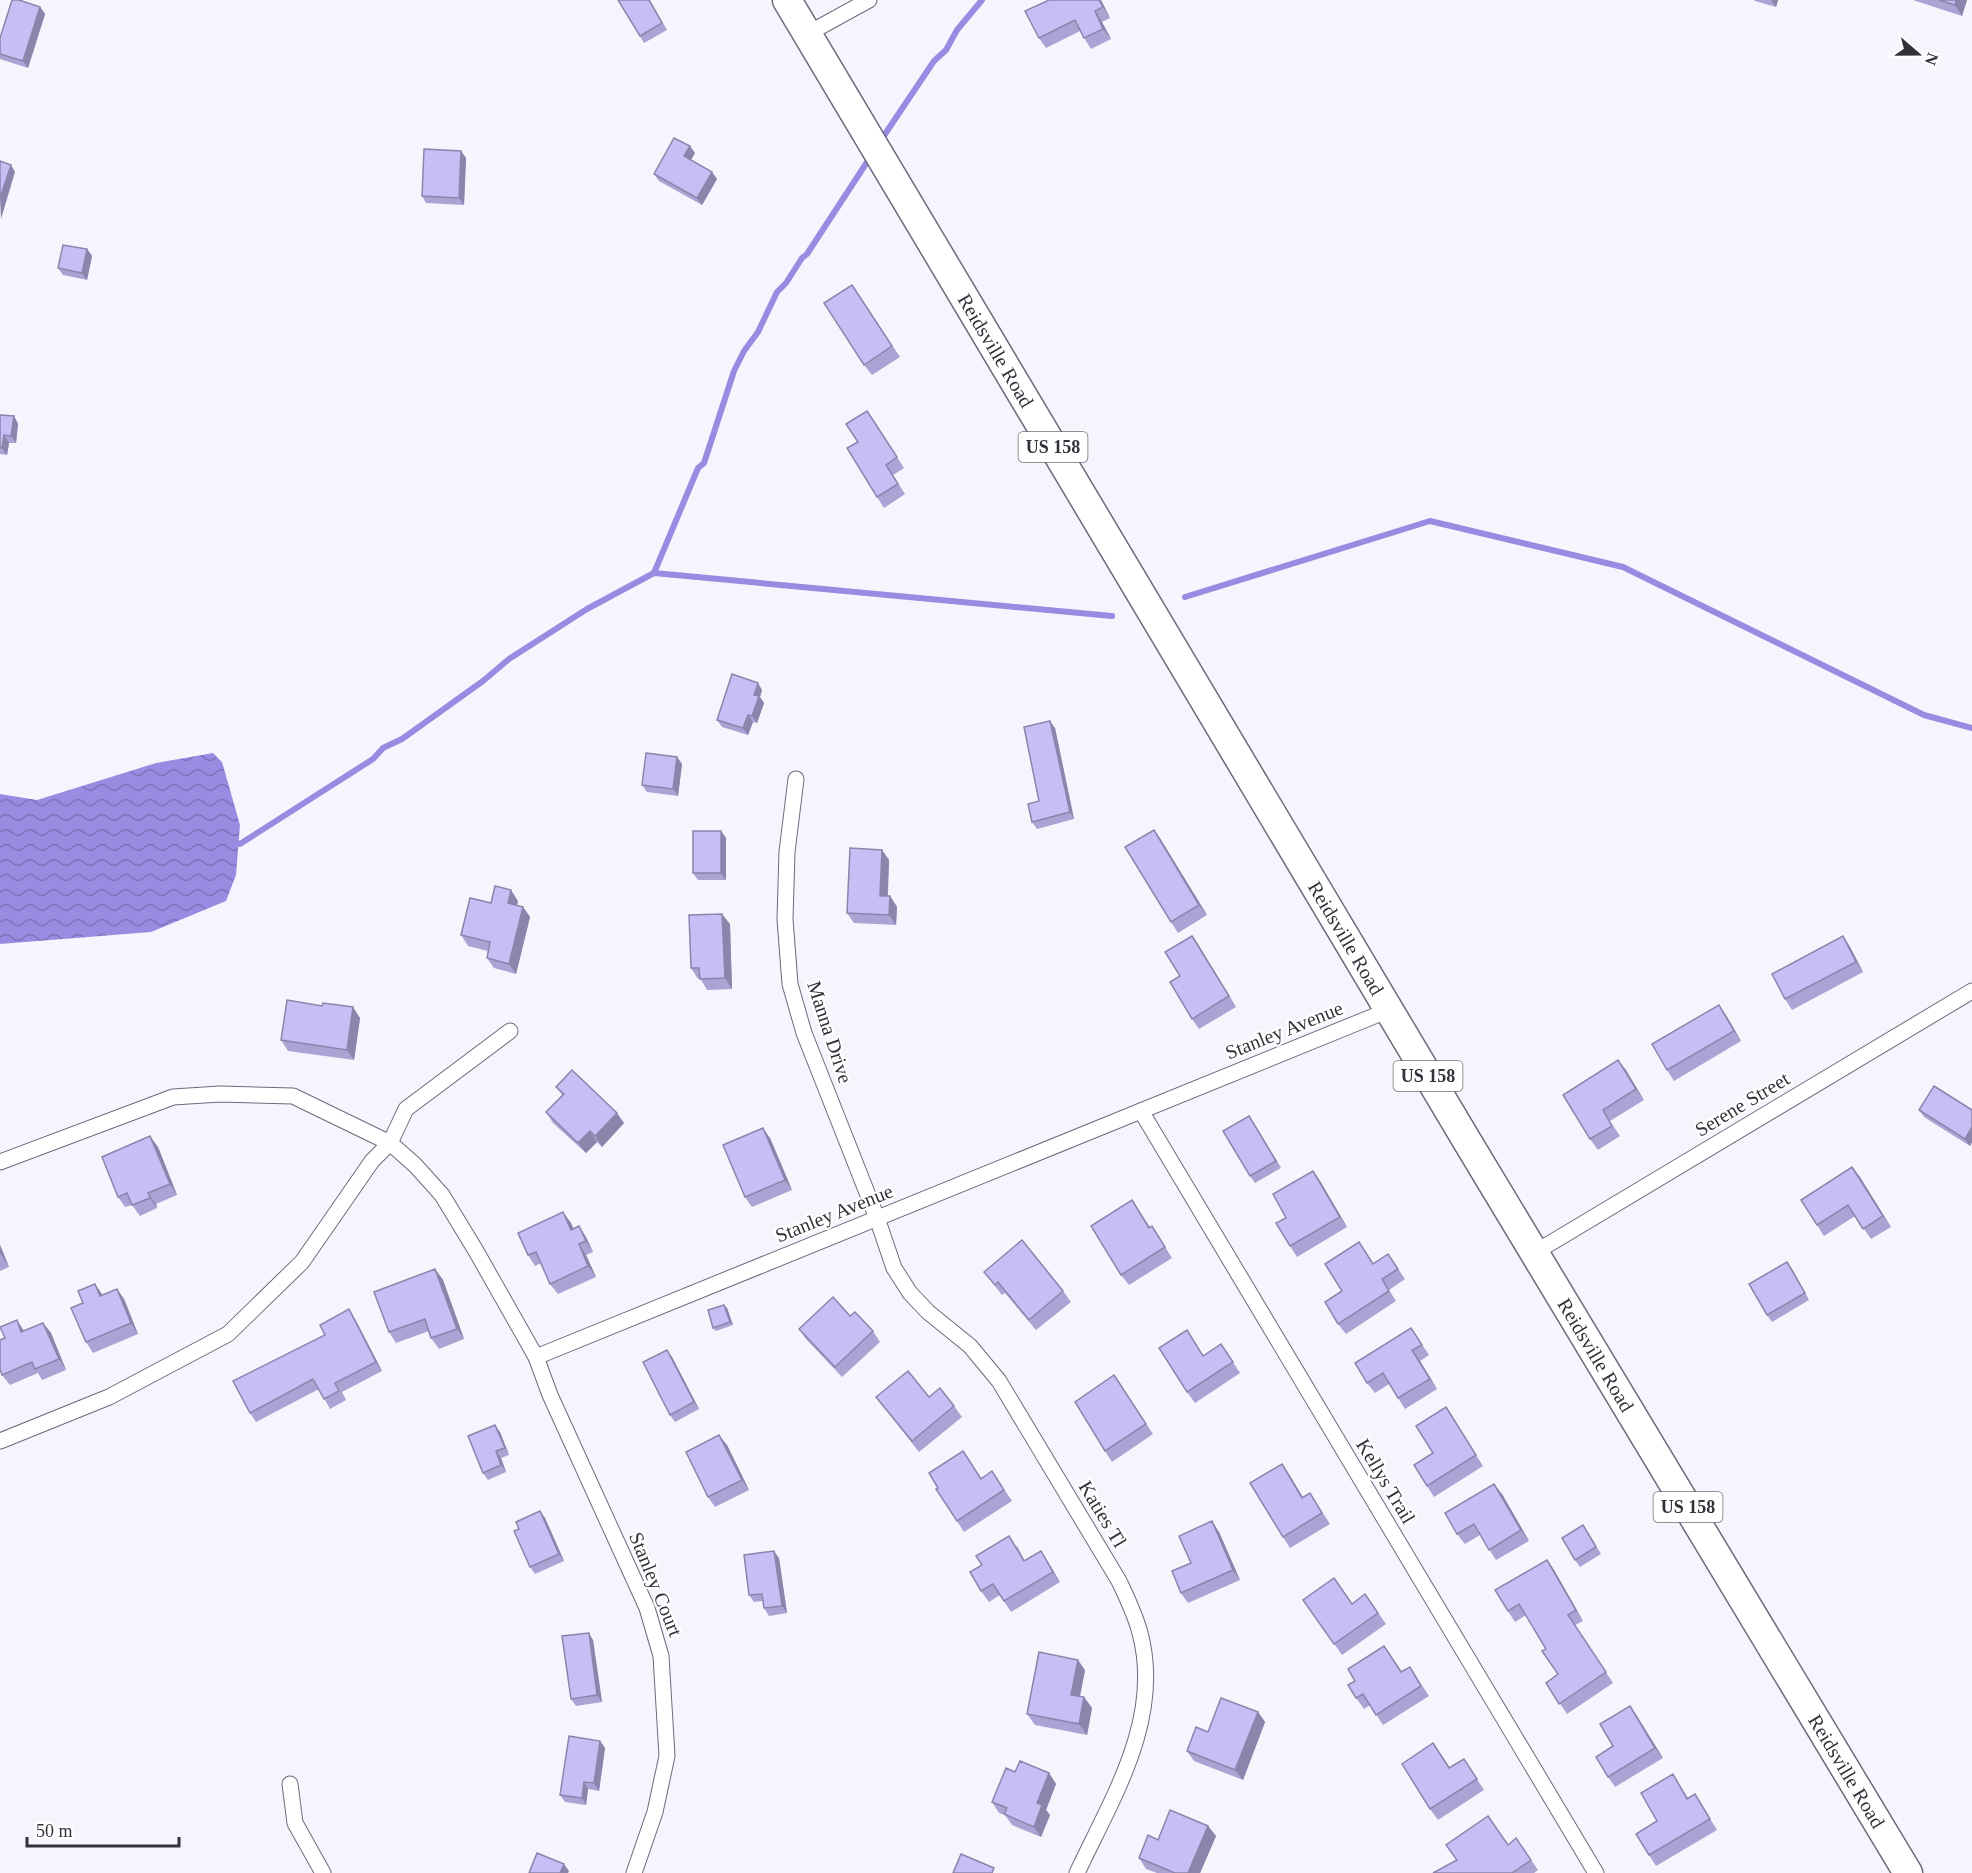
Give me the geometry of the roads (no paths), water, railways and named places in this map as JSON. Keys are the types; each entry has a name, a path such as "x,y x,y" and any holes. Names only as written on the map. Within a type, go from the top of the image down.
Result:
{"highway":[{"name":"Reidsville Road","path":"787,0 1534,1253 1908,1873"}],"street":[{"path":"807,34 869,0"},
{"name":"Manna Drive","path":"796,779 787,852 785,919 790,984 804,1034 877,1218"},
{"name":"Serene Street","path":"1534,1253 1972,991"},
{"name":"Stanley Avenue","path":"536,1357 1389,1010"},
{"path":"0,1441 109,1397 228,1334 302,1262 372,1161 390,1143 406,1109 510,1031"},
{"path":"0,1162 173,1097 220,1094 292,1096 390,1143 416,1165 442,1195 536,1357"},
{"name":"Kellys Trail","path":"1141,1111 1596,1873"},
{"name":"Katies Tl","path":"877,1218 894,1268 910,1293 928,1312 970,1347 999,1381 1119,1581 1132,1608 1140,1634 1145,1661 1146,1688 1137,1741 1077,1873"},
{"name":"Stanley Court","path":"536,1357 550,1395 647,1608 661,1656 667,1756 655,1812 634,1873"},
{"path":"290,1784 295,1823 323,1873"}],"water":[{"path":"213,753 222,762 240,825 236,875 226,901 151,932 0,944 0,794 37,800 156,763"}],"waterway":[{"path":"881,140 934,61 946,50 957,30 982,0"},
{"path":"654,573 698,468 704,463 734,371 744,351 758,332 777,292 807,254 871,156"},
{"path":"1185,597 1430,521 1623,567 1924,715 1972,728"},
{"path":"233,841 240,844 373,759 383,748 402,739 483,681 509,659 587,609 654,573 1112,616"}]}
